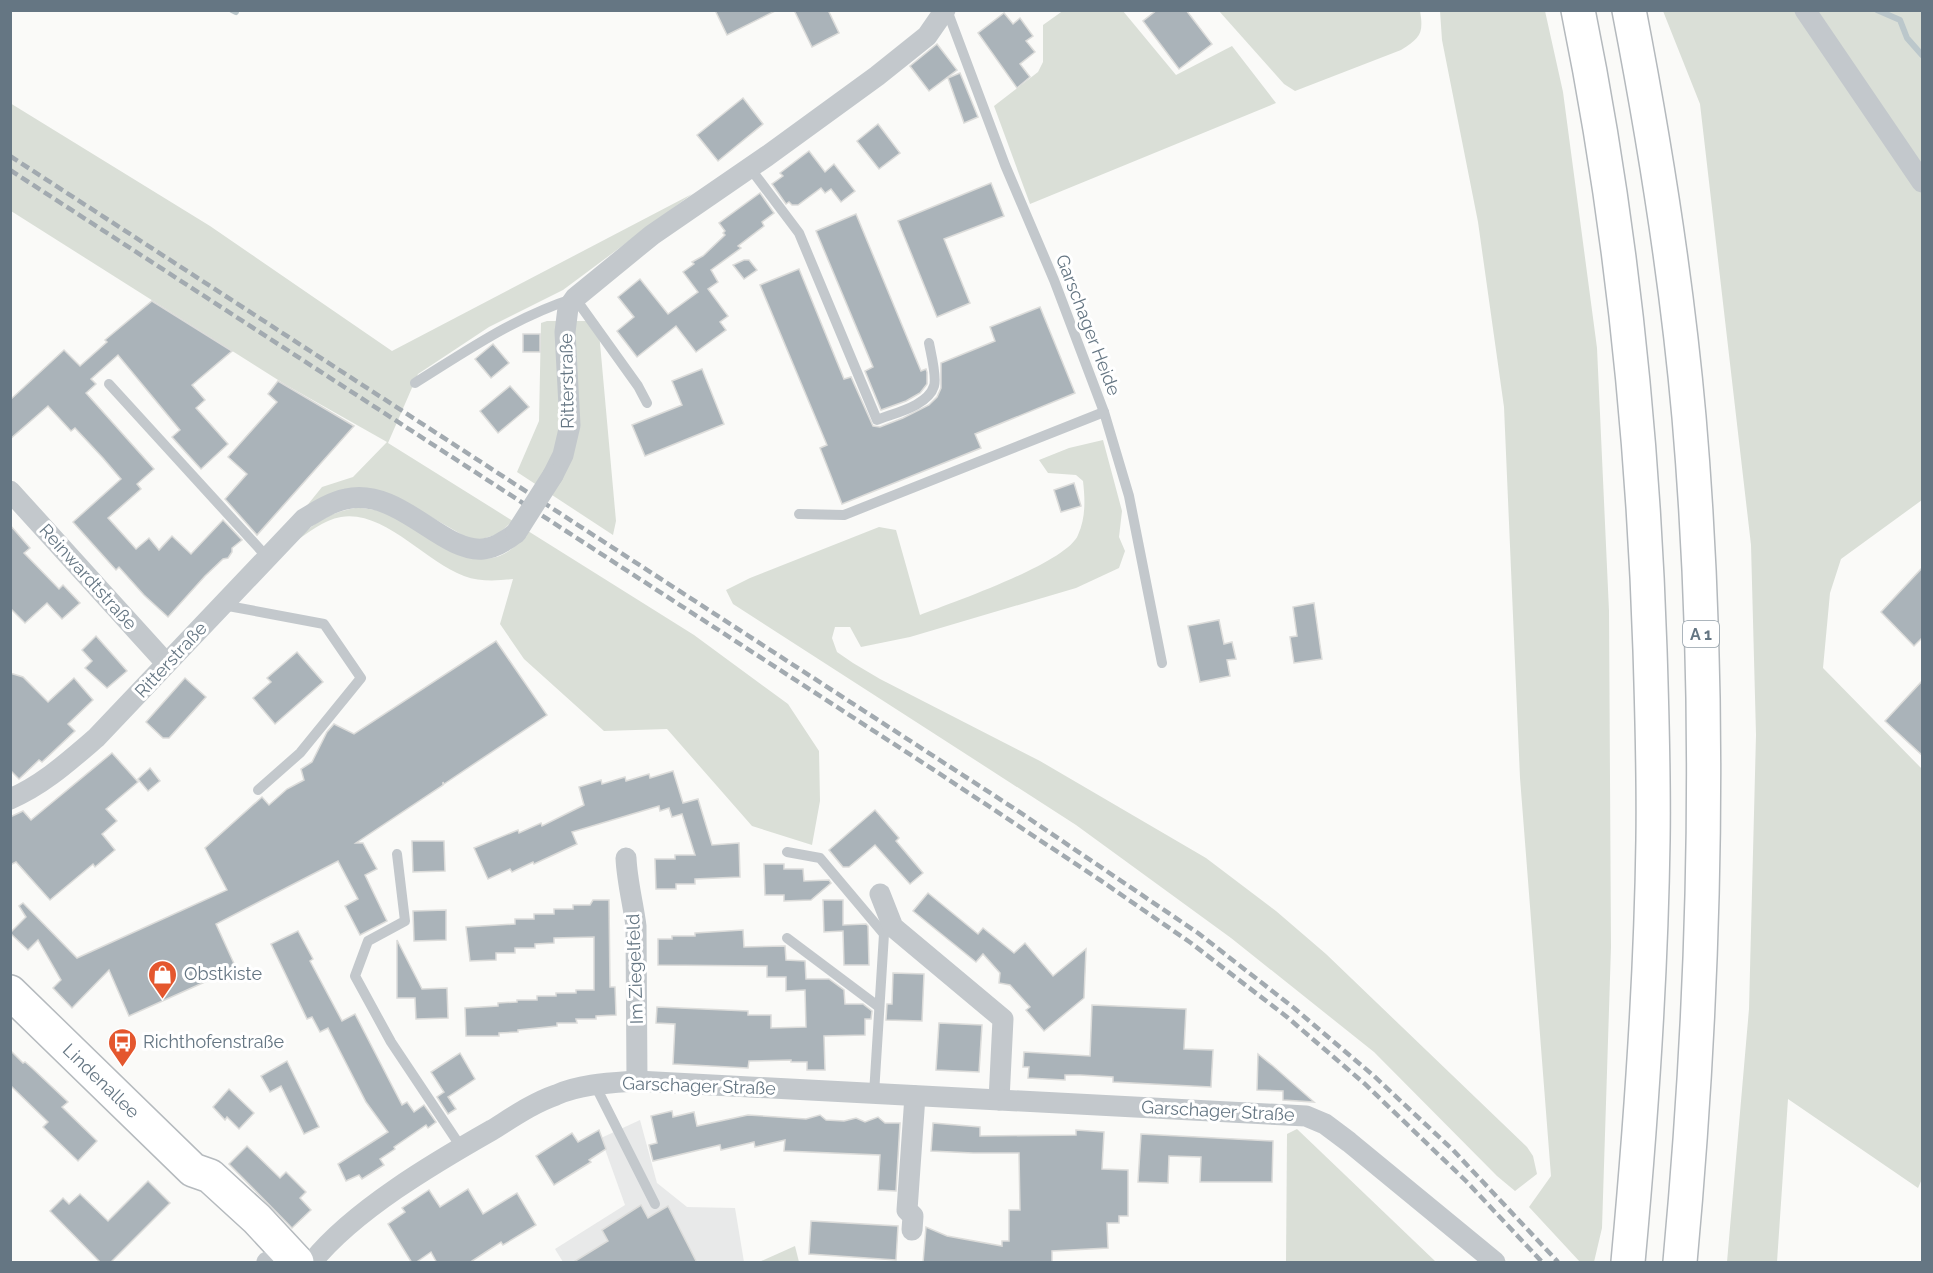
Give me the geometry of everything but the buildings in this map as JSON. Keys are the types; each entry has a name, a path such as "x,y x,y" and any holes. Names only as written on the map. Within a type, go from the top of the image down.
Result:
{"main road":[{"path":"1578,10 1590,66 1618,246 1636,405 1647,553 1653,737 1653,839 1638,1151 1628,1263"},
{"name":"A 1","path":"1629,10 1669,250 1689,415 1698,546 1704,736 1704,839 1690,1155 1680,1263"},
{"name":"Lindenallee","path":"10,992 192,1170 198,1188 285,1261"}],"street":[{"path":"575,298 652,235 750,168 877,76 927,36 946,10"},
{"path":"1805,10 1923,182"},
{"name":"Ritterstraße","path":"10,799 31,790 96,738 304,519 322,508 346,498 366,498 392,506 466,548 484,549 506,541 516,533 563,455 570,425 565,332 568,309 575,298"},
{"name":"Reinwardtstraße","path":"10,491 166,663"},
{"name":"Im Ziegelfeld","path":"626,858 627,881 636,926 637,1081"},
{"path":"880,894 893,927 1003,1019 999,1100"},
{"name":"Garschager Straße","path":"285,1261 327,1245 387,1196 461,1147 546,1099 595,1085 637,1081 1306,1116 1325,1124 1349,1142 1495,1263"},
{"path":"912,1230 913,1216 907,1210 915,1096"}],"lane":[{"name":"Garschager Heide","path":"946,10 1104,412 1129,496 1162,663"},
{"path":"750,168 799,233 877,420 920,402 930,395 935,384 929,343"},
{"path":"415,384 504,328 543,308 575,298 638,386 647,403"},
{"path":"109,384 267,557"},
{"path":"799,514 844,515 1104,412"},
{"path":"223,605 324,624 361,678 300,753 258,790"},
{"path":"787,852 820,858 884,934 874,1094"},
{"path":"397,854 405,921 368,941 355,976 391,1042 461,1147"},
{"path":"787,938 879,1007"},
{"path":"595,1085 655,1204"}],"shaded area":[{"path":"1064,10 1123,11 1176,75 1232,46 1276,103 1030,204 994,106 1038,72 1043,62 1043,25"},
{"path":"1219,11 1420,11 1421,30 1413,42 1401,50 1295,91 1284,84"},
{"path":"1440,11 1545,11 1563,92 1597,348 1609,611 1611,947 1602,1228 1594,1262 1580,1262 1529,1207 1551,1176 1520,778 1504,407 1478,222 1442,40"},
{"path":"1663,11 1797,11 1922,192 1922,500 1841,559 1830,593 1823,668 1922,769 1922,1179 1918,1188 1788,1099 1777,1262 1727,1262 1749,1009 1756,735 1751,545 1700,104"},
{"path":"1814,11 1922,11 1922,171"},
{"path":"10,103 210,226 392,351 692,194 563,290 489,327 418,374 388,443 513,521 498,534 479,540 466,537 412,506 305,508 322,487 353,477 387,442 286,385 11,211"},
{"path":"598,321 616,521 613,535 517,472 539,421 541,323"},
{"path":"1103,440 1122,511 1119,537 1125,551 1119,568 1076,588 910,637 861,647 850,627 835,627 832,638 837,652 880,679 1040,761 1206,858 1276,911 1326,954 1527,1147 1533,1156 1537,1174 1515,1191 1497,1176 1374,1052 1231,938 1076,825 733,604 726,590 750,578 879,527 896,530 920,615 981,592 1053,558 1069,546 1078,535 1084,515 1083,481 1076,475 1048,473 1039,460 1069,448"},
{"path":"355,508 387,513 461,554 479,558 495,557 512,549 528,531 694,635 788,704 819,751 820,801 812,845 752,826 667,729 604,731 524,659 500,624 513,579 488,580 464,576 449,569 389,529 373,521 357,517 341,517 328,521 293,543 321,520"},
{"path":"640,1120 657,1183 687,1207 735,1208 744,1262 563,1262 555,1249 625,1205 601,1138"},
{"path":"1297,1129 1436,1262 1286,1262 1287,1134"},
{"path":"795,1246 799,1262 759,1262"}],"waterway":[{"path":"232,10 236,12"},
{"path":"1877,10 1900,20 1907,38 1922,55"}],"railway":[{"path":"10,156 1015,809 1198,933 1294,1008 1374,1076 1453,1150 1558,1262"},
{"path":"10,170 934,770 1191,943 1287,1017 1365,1084 1466,1181 1542,1262"}],"place":[{"name":"Obstkiste","path":"163,1000"},
{"name":"Richthofenstraße","path":"122,1068"}]}
